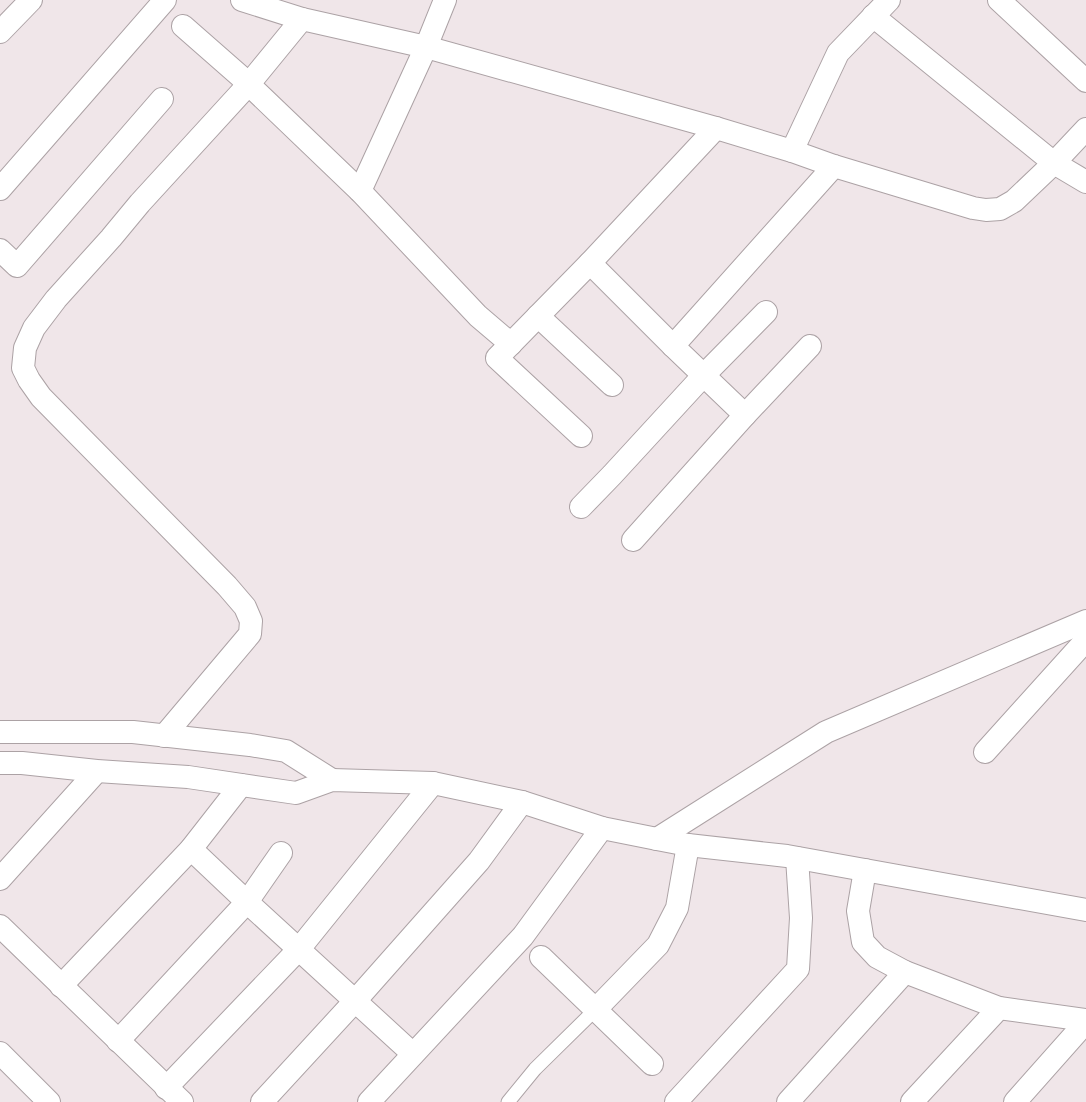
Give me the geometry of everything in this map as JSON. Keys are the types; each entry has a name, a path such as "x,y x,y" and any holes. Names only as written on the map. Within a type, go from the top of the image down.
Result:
{"street":[{"path":"0,32 31,0"},
{"path":"0,189 27,160 165,0"},
{"path":"242,0 302,19 426,47 716,128 834,166 973,208 986,210 1000,209 1014,201 1054,164 1086,129"},
{"path":"360,190 426,47 445,0"},
{"path":"792,152 838,53 889,0"},
{"path":"999,0 1086,81"},
{"path":"873,16 1054,164 1086,182"},
{"path":"164,736 250,634 251,621 245,607 227,586 41,397 28,380 23,368 25,348 34,328 56,299 111,238 140,203 248,85 302,19"},
{"path":"183,26 360,190 478,316 511,344"},
{"path":"0,250 16,266 162,99"},
{"path":"581,436 498,358 716,128"},
{"path":"673,346 834,166"},
{"path":"590,262 703,376 745,415"},
{"path":"581,507 703,376 766,312"},
{"path":"538,316 612,385"},
{"path":"633,540 745,415 810,346"},
{"path":"657,839 826,732 1086,621"},
{"path":"985,752 1086,640"},
{"path":"0,732 133,732 250,745 286,751 332,780"},
{"path":"0,763 22,763 98,771 188,777 296,793 332,780 433,783 522,802 602,828 657,839 797,858 1086,910"},
{"path":"0,880 98,771"},
{"path":"0,927 174,1095 299,949 433,783"},
{"path":"61,986 191,849 241,785"},
{"path":"262,1102 355,1001 479,861 522,802"},
{"path":"369,1102 523,936 602,828"},
{"path":"595,1010 658,945 677,908 688,844"},
{"path":"191,849 413,1054"},
{"path":"118,1041 247,902 281,853"},
{"path":"676,1102 798,969 801,918 797,858"},
{"path":"865,870 858,911 863,942 877,957 905,972 999,1008 1086,1021"},
{"path":"541,957 652,1064"},
{"path":"788,1102 905,972"},
{"path":"912,1102 999,1008"},
{"path":"1016,1102 1086,1021"},
{"path":"0,1053 49,1102"}],"lane":[{"path":"508,1102 535,1069 595,1010"}]}
